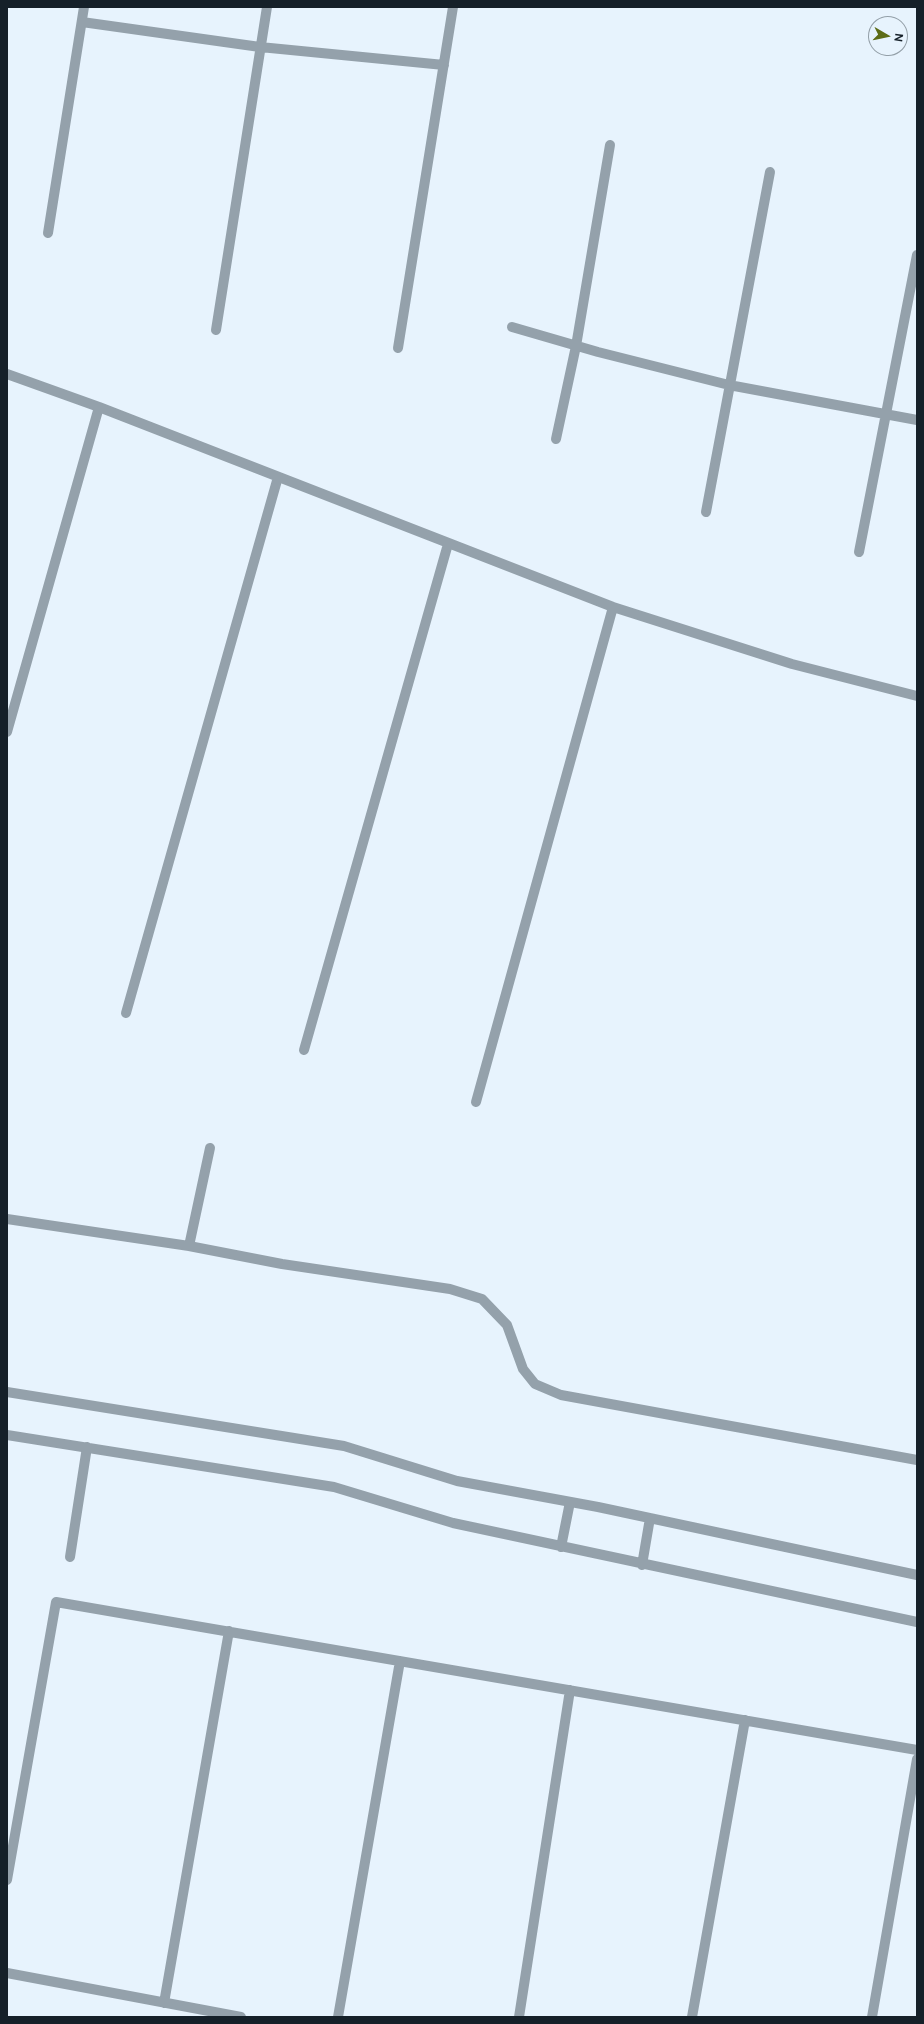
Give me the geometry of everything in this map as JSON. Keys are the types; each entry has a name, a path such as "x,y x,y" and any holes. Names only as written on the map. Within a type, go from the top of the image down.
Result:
{"street":[{"path":"48,233 84,7"},
{"path":"216,330 267,7"},
{"path":"398,348 453,7"},
{"path":"82,22 260,47 444,65"},
{"path":"556,439 576,346 610,145"},
{"path":"706,512 770,172"},
{"path":"859,552 917,255"},
{"path":"512,327 576,346 729,385 917,420"},
{"path":"7,374 99,407 613,607 792,664 917,696"},
{"path":"7,732 99,407"},
{"path":"126,1013 278,477"},
{"path":"304,1050 448,544"},
{"path":"476,1102 613,607"},
{"path":"189,1246 210,1148"},
{"path":"7,1219 189,1246 282,1264 450,1289 482,1299 506,1325 523,1369 534,1384 561,1394 917,1460"},
{"path":"7,1392 344,1446 457,1482 650,1518 917,1575"},
{"path":"7,1435 334,1487 453,1523 642,1565 917,1622"},
{"path":"70,1557 87,1447"},
{"path":"561,1547 570,1502"},
{"path":"642,1565 650,1518"},
{"path":"7,1880 56,1602 917,1750"},
{"path":"164,2003 229,1632"},
{"path":"338,2017 400,1661"},
{"path":"520,2017 570,1690"},
{"path":"692,2017 746,1720"},
{"path":"872,2017 917,1759"},
{"path":"7,1974 241,2017"}]}
